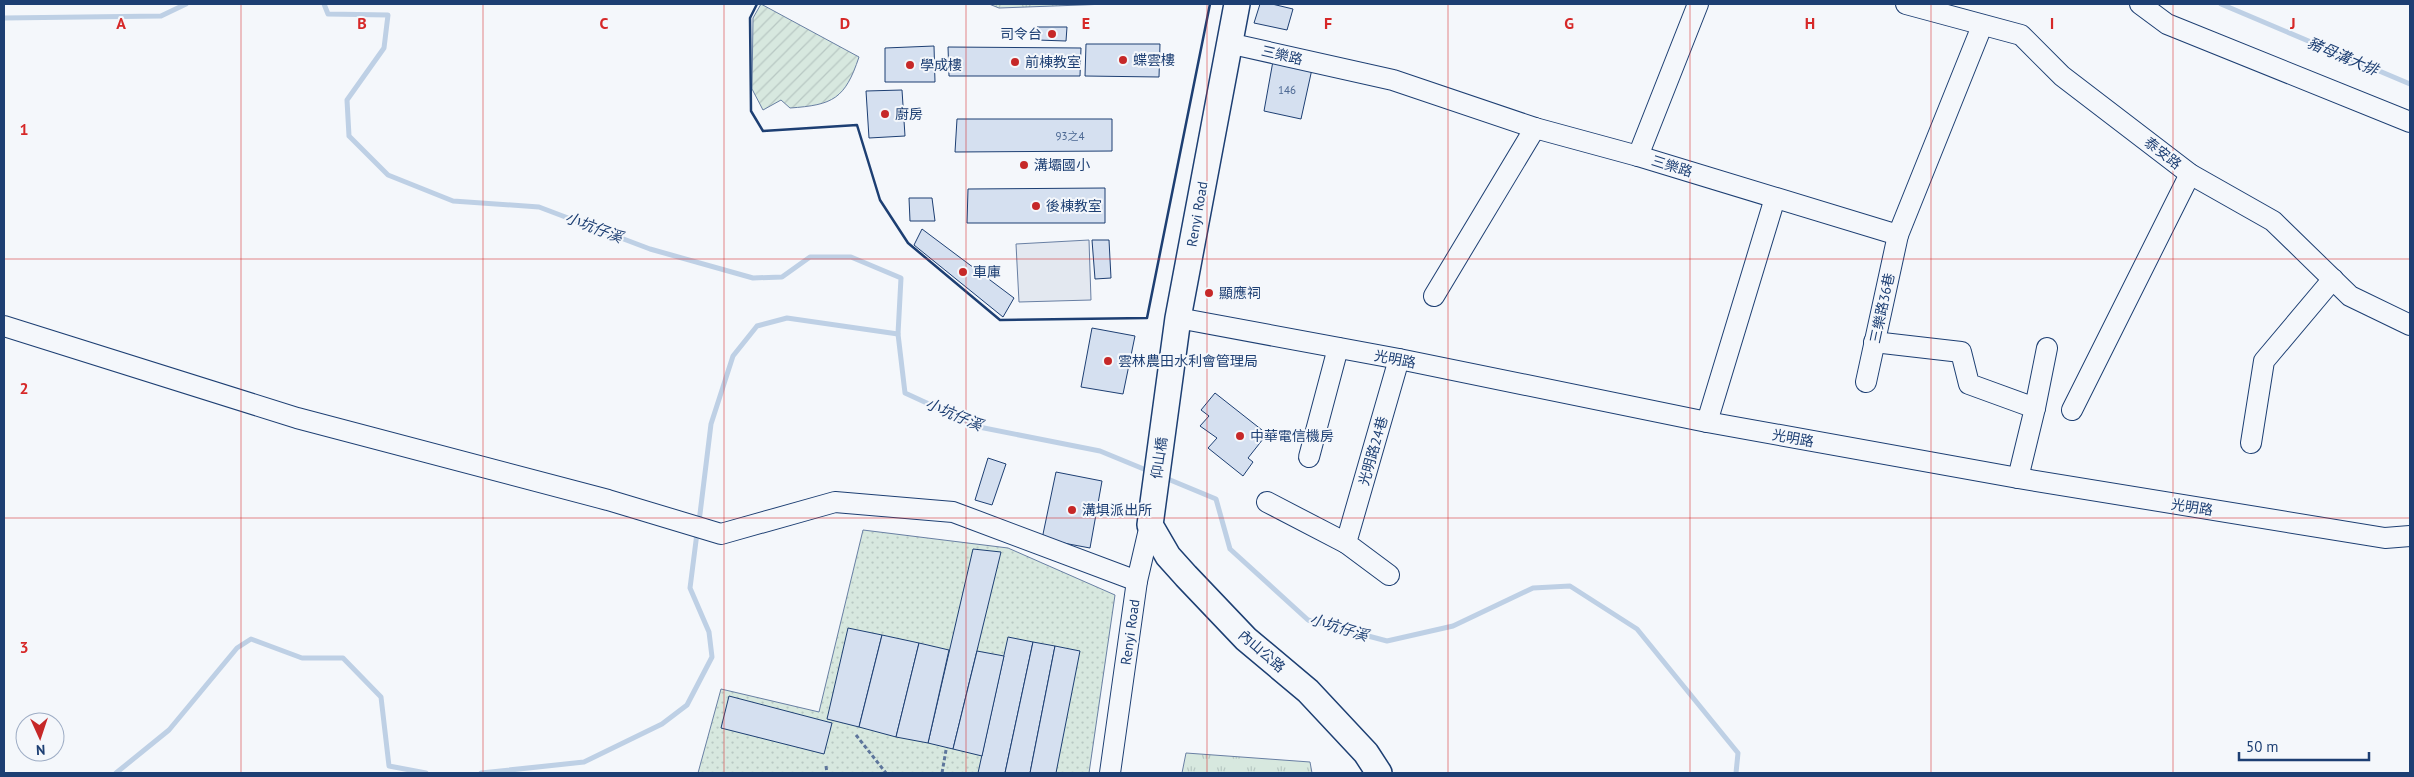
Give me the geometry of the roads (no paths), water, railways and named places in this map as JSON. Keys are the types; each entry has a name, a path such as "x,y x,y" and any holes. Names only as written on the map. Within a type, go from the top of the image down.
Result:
{"main road":[{"name":"Renyi Road","path":"1163,426 1178,318 1228,43 1237,4"},
{"name":"仰山橋","path":"1154,491 1163,426"},
{"name":"Renyi Road","path":"1150,525 1154,491"},
{"name":"內山公路","path":"1150,525 1168,556 1186,576 1246,639 1308,691 1366,753 1379,773"}],"street":[{"path":"1638,156 1698,4"},
{"name":"泰安路","path":"1906,4 1948,9 1982,26 2021,35 2062,76 2190,174 2273,221 2350,296 2410,324"},
{"path":"2140,4 2167,24 2410,122"},
{"path":"1898,235 1982,26"},
{"name":"三樂路","path":"1228,43 1393,80 1535,128 1638,156 1898,235"},
{"path":"1434,296 1535,128"},
{"path":"2072,410 2190,174"},
{"path":"1707,422 1775,198"},
{"name":"三樂路36巷","path":"1866,382 1898,235"},
{"path":"2251,443 2264,361 2333,279"},
{"name":"光明路","path":"1178,318 1399,359 1707,422 2018,478 2385,538 2410,536"},
{"path":"4,326 297,418 608,500 721,534 835,502 954,512 1137,581"},
{"path":"1874,342 1961,352 1969,384 2035,408"},
{"path":"1309,457 1338,348"},
{"path":"2018,478 2047,348"},
{"name":"光明路24巷","path":"1346,543 1399,359"},
{"path":"1268,502 1346,543 1389,575"},
{"name":"Renyi Road","path":"1110,773 1137,581 1150,525"}],"waterway":[{"name":"小坑仔溪","path":"4,18 161,16 186,4"},
{"name":"小坑仔溪","path":"324,4 328,14 388,15 384,48 347,100 349,136 388,175 453,201 539,207 650,249 753,278 782,277 810,257 851,257 901,278 898,334 905,393 979,427 1100,451 1151,472"},
{"name":"豬母溝大排","path":"2221,4 2410,84"},
{"path":"699,522 711,424 733,356 757,326 787,318 898,334"},
{"name":"小坑仔溪","path":"1163,477 1216,499 1230,549 1308,620 1387,641 1453,626 1533,588 1570,586 1637,629 1738,753 1736,773"},
{"path":"481,773 584,762 662,724 687,705 712,657 709,632 690,588 697,533"},
{"path":"116,773 169,730 237,648 251,639 302,658 343,658 381,697 389,766 426,773"}],"place":[{"name":"司令台","path":"1052,34"},
{"name":"蝶雲樓","path":"1123,60"},
{"name":"前棟教室","path":"1015,62"},
{"name":"學成樓","path":"910,65"},
{"name":"廚房","path":"885,114"},
{"name":"溝壩國小","path":"1024,165"},
{"name":"後棟教室","path":"1036,206"},
{"name":"車庫","path":"963,272"},
{"name":"顯應祠","path":"1209,293"},
{"name":"雲林農田水利會管理局","path":"1108,361"},
{"name":"中華電信機房","path":"1240,436"},
{"name":"溝埧派出所","path":"1072,510"}]}
